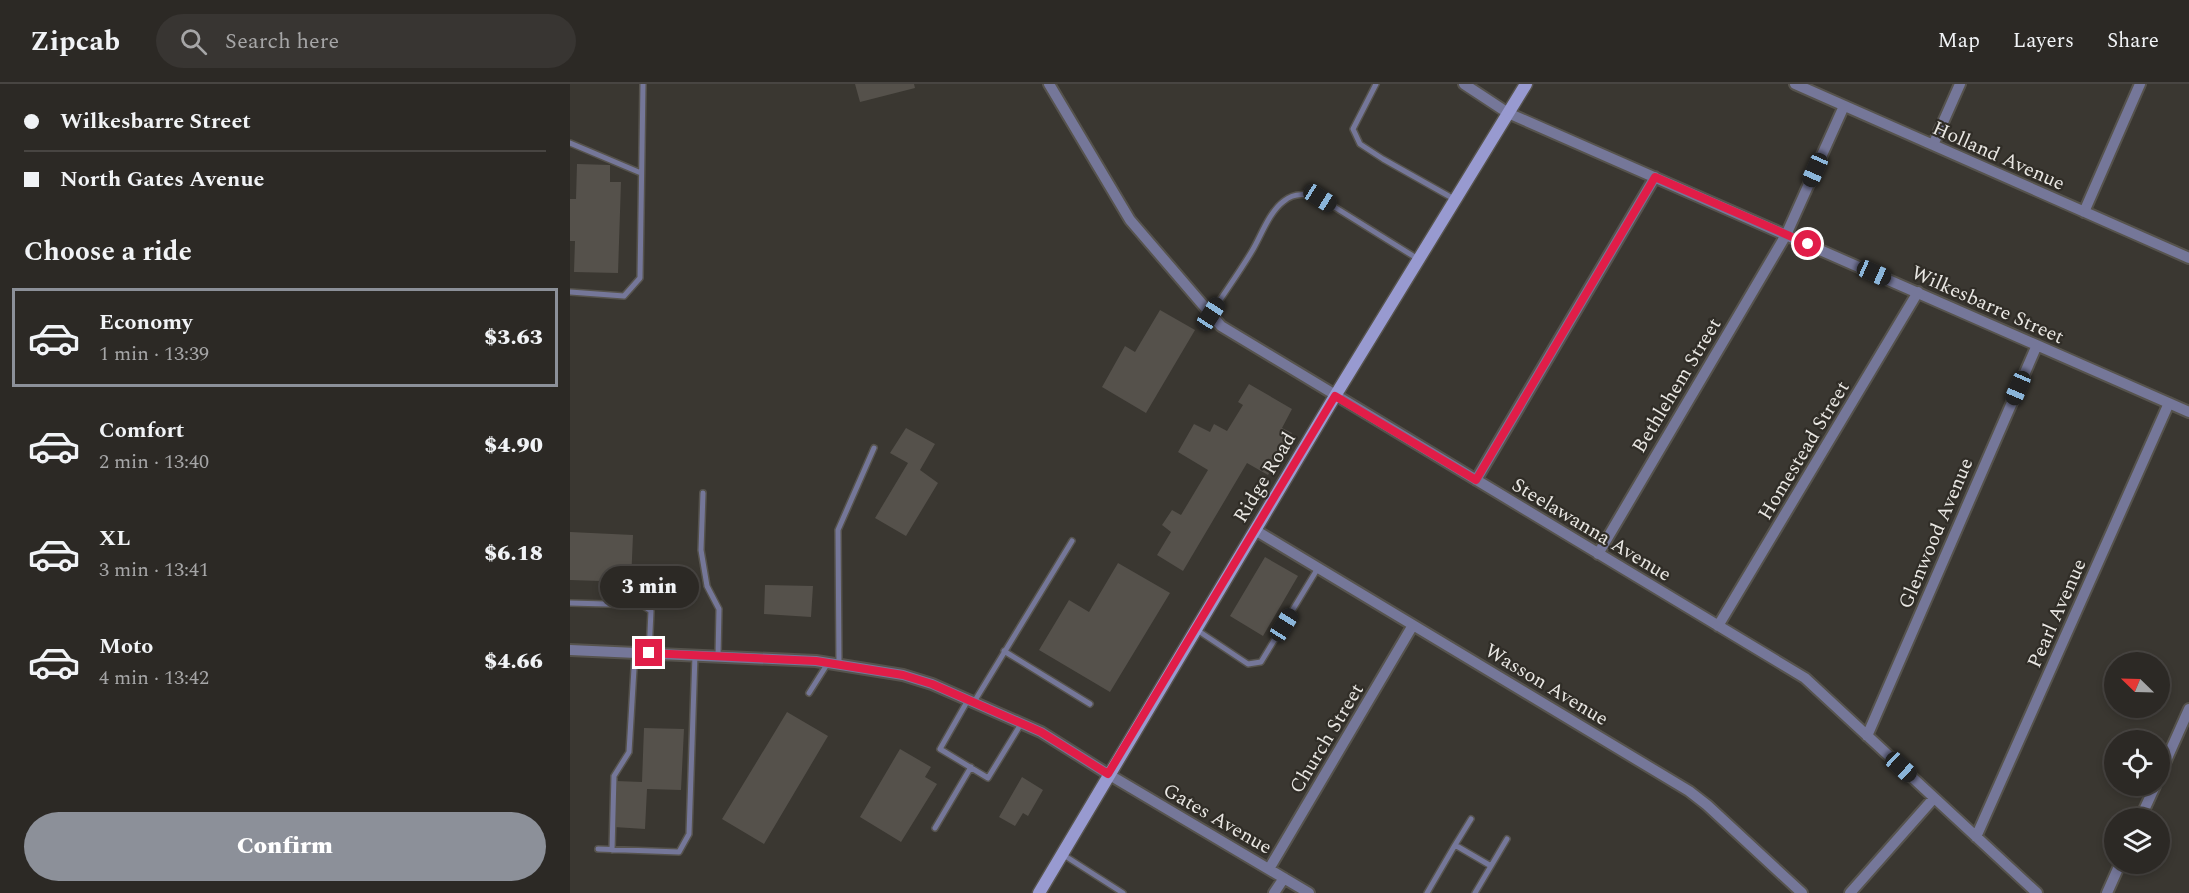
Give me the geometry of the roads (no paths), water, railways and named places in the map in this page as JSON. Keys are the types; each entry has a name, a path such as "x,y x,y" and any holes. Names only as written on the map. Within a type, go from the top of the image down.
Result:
{"main road":[{"name":"Ridge Road","path":"1039,893 1335,396 1526,84"}],"street":[{"name":"Steelawanna Avenue","path":"1049,84 1130,220 1221,326 1805,678 2037,893"},
{"name":"Wilkesbarre Street","path":"1464,84 1508,113 2189,412"},
{"name":"Holland Avenue","path":"1795,84 2189,258"},
{"path":"1932,145 1960,84"},
{"path":"2084,212 2140,84"},
{"name":"Bethlehem Street","path":"1598,554 1786,235 1844,106"},
{"path":"1476,480 1655,177"},
{"name":"Homestead Street","path":"1718,626 1918,292"},
{"name":"Glenwood Avenue","path":"1867,736 2037,345"},
{"name":"Pearl Avenue","path":"1976,837 2169,403"},
{"name":"Wasson Avenue","path":"1255,530 1689,791 1802,893"},
{"name":"Church Street","path":"1269,869 1413,625"},
{"name":"Gates Avenue","path":"570,650 718,656 833,664 903,675 932,684 1021,722 1065,745 1108,774 1309,893"},
{"path":"2170,752 2189,709"},
{"path":"1850,893 1935,798"},
{"path":"2107,893 2116,874"},
{"path":"1274,893 1284,878"}],"lane":[{"path":"570,292 624,296 640,278 643,84"},
{"path":"1376,84 1353,129 1360,144 1456,200"},
{"path":"570,143 641,173"},
{"path":"1211,314 1252,252 1276,209 1283,201 1294,195 1308,194 1320,198 1419,260"},
{"path":"809,693 833,664 838,530 874,448"},
{"path":"703,493 701,550 707,585 719,609 718,656"},
{"path":"1021,722 988,778 940,749 1072,541"},
{"path":"1196,629 1248,664 1261,662 1318,568"},
{"path":"570,603 642,605 651,611 649,653"},
{"path":"1004,651 1090,704"},
{"path":"612,850 614,776 628,752 635,652"},
{"path":"598,849 679,852 689,834 694,655"},
{"path":"935,828 970,767"},
{"path":"1427,893 1471,819"},
{"path":"1475,893 1507,839"},
{"path":"1455,845 1491,866"},
{"path":"1062,854 1123,893"}]}
